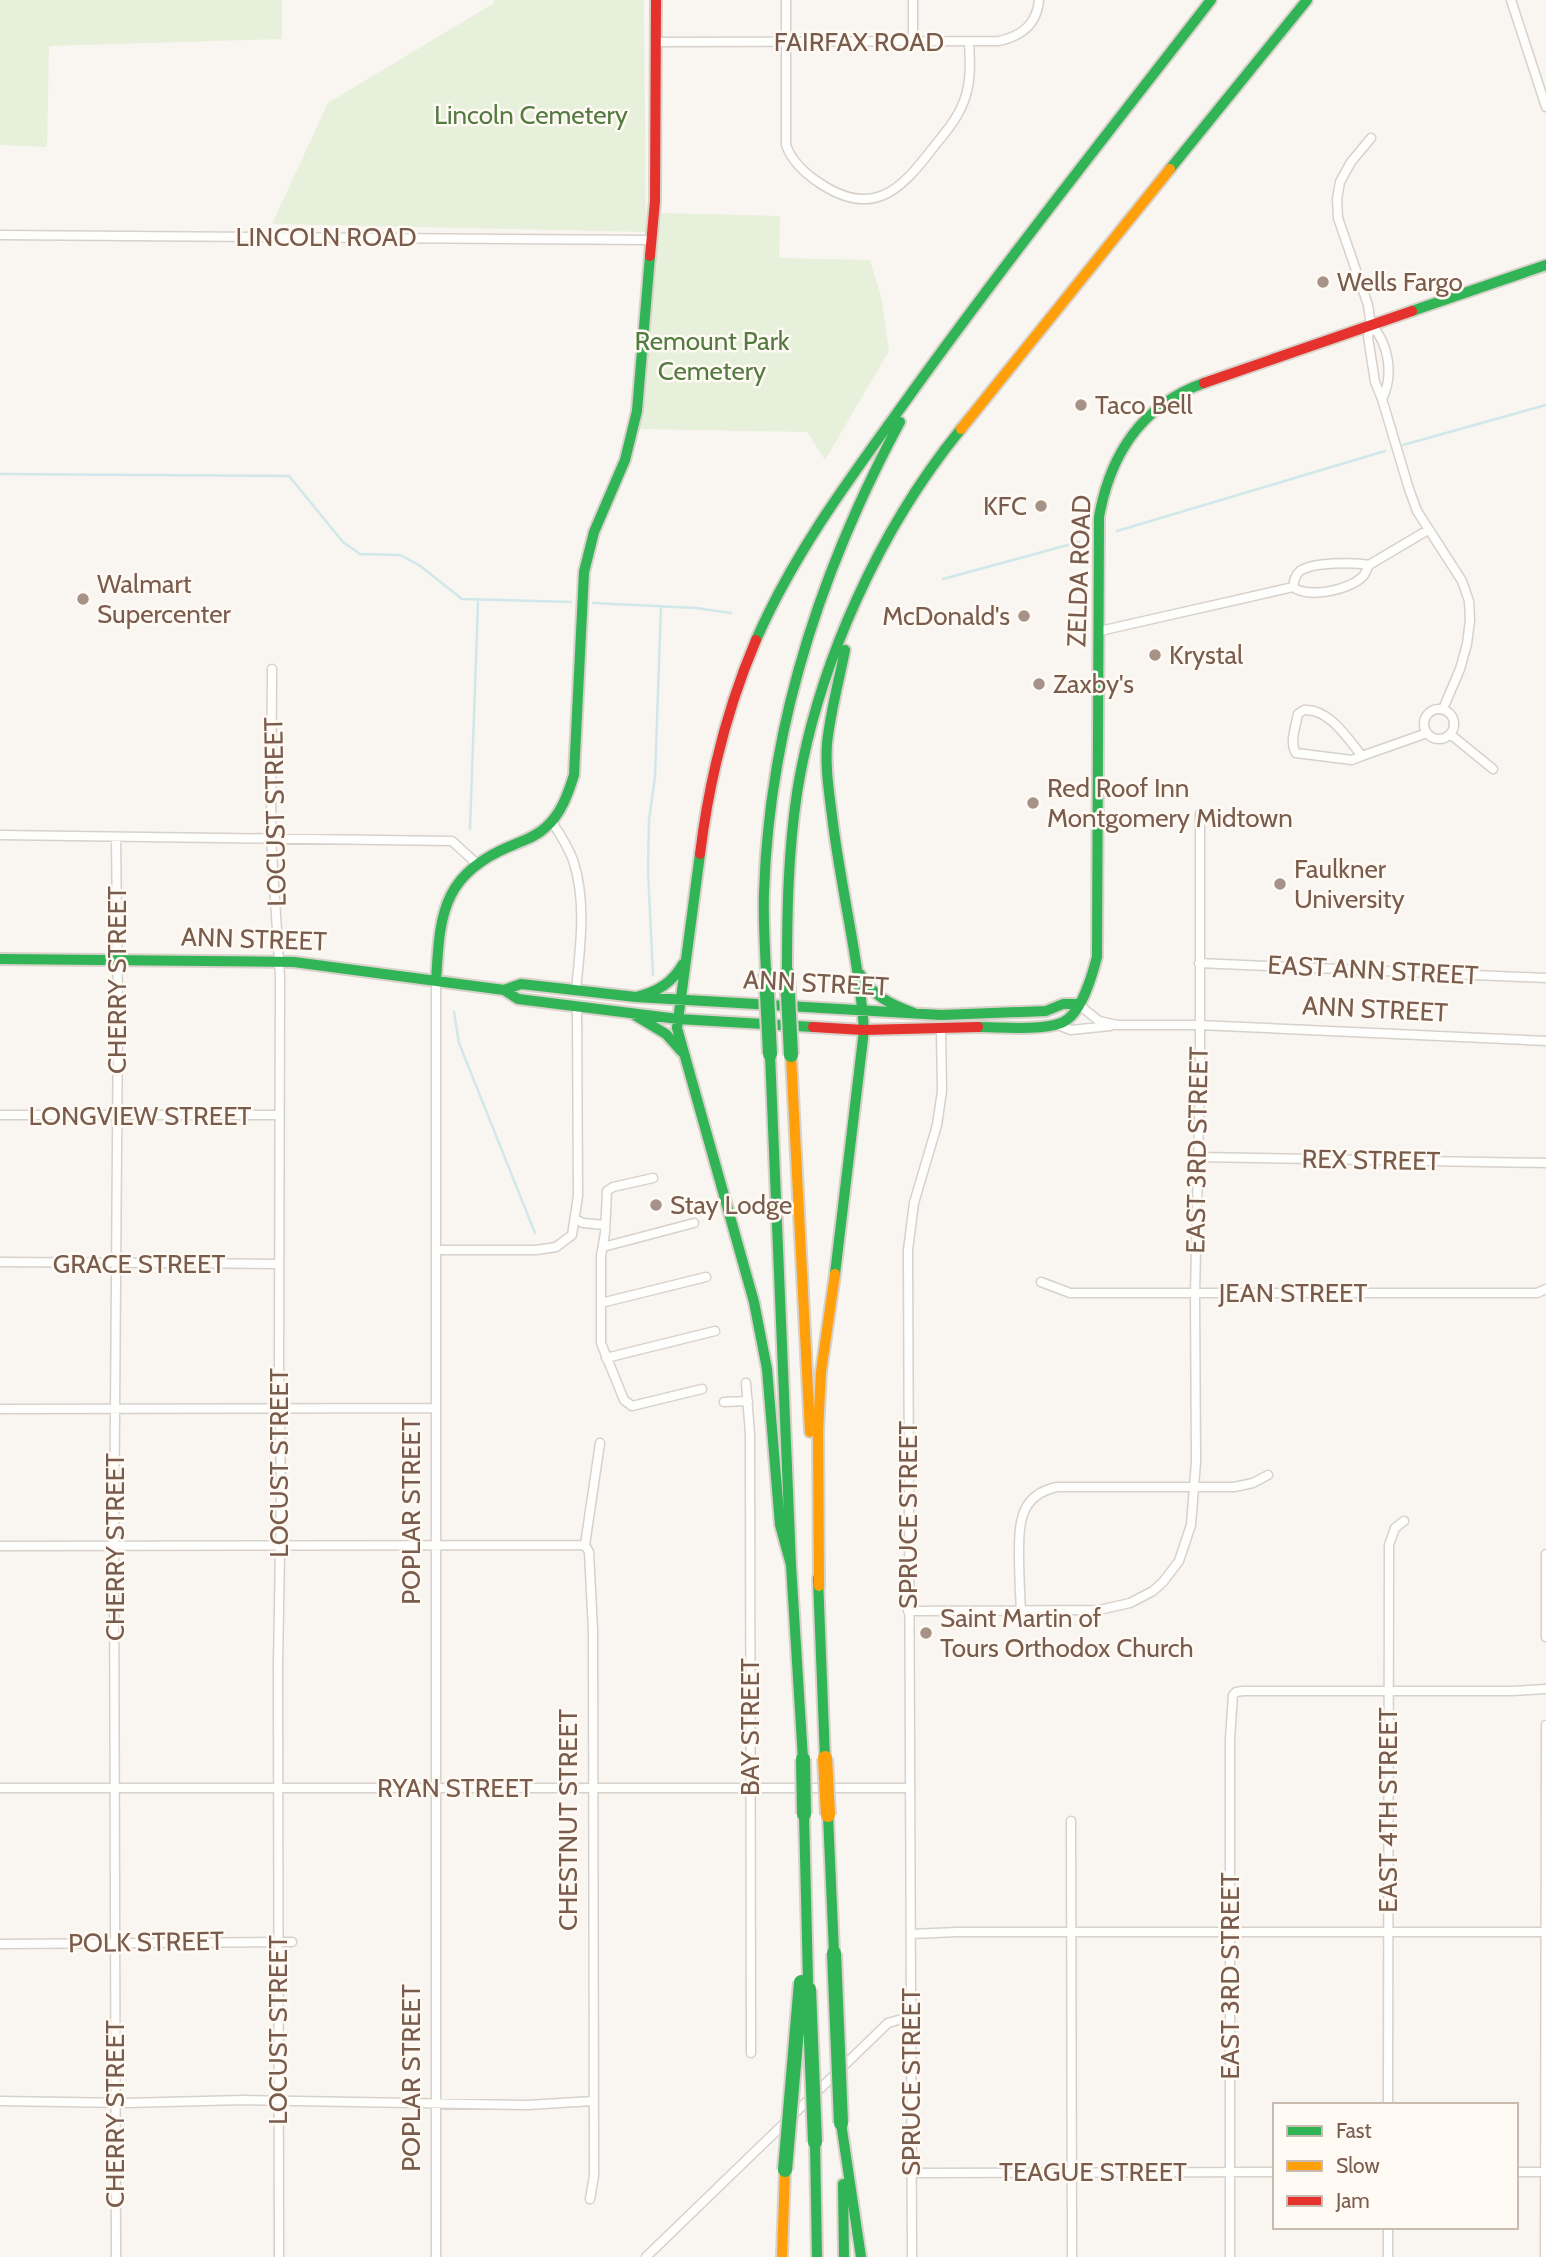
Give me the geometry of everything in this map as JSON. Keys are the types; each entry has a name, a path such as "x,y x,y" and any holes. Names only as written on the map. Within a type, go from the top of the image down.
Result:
{"main road":[{"path":"552,822 565,802 574,775 586,561 599,520 625,460 637,411 655,201 656,0"},
{"path":"791,1565 780,1525 767,1369 754,1302 677,1028 706,806 722,739 742,673 774,601 820,520 941,351 1211,0"},
{"path":"844,2257 819,1586 787,973 787,903 802,769 815,715 851,616 885,542 923,480 957,432 1307,0"},
{"name":"ZELDA ROAD","path":"1055,1024 1073,1015 1091,980 1097,957 1101,500 1111,467 1127,438 1158,407 1196,386 1546,265"},
{"path":"817,2257 815,2142 805,1982 803,1759 791,1565 763,885 771,795 787,711 799,660 828,571 885,448 941,351"},
{"path":"819,1586 818,1430 821,1372 845,1199 864,1030 864,1011 837,861 827,778 827,744 851,616"},
{"name":"POPLAR STREET","path":"436,981 444,916 455,888 477,864 542,832 552,822"},
{"path":"636,997 666,985 680,970 687,956"},
{"name":"ANN STREET","path":"0,959 280,961 504,990 518,999 678,1019 864,1030 941,1030 1055,1024"},
{"path":"857,969 871,991 914,1013"},
{"name":"ANN STREET","path":"504,990 521,984 636,997 914,1013 1046,1011 1063,1004 1078,1004"},
{"path":"631,1013 675,1042 685,1059"},
{"path":"782,2257 785,2170 805,1982"},
{"path":"841,2123 861,2257"}],"street":[{"path":"786,0 785,137 789,152 803,170 829,189 846,196 866,198 886,194 904,184 955,120 963,103 968,84 969,42"},
{"path":"913,0 913,42"},
{"name":"FAIRFAX ROAD","path":"655,42 999,41 1020,34 1033,20 1040,0"},
{"path":"1511,0 1546,107"},
{"path":"1371,138 1345,172 1336,205 1368,305 1371,325 1368,337 1375,382 1395,445 1417,511 1462,580 1470,610 1467,644 1444,709"},
{"name":"LINCOLN ROAD","path":"0,235 652,240"},
{"path":"1371,325 1382,336 1388,368 1388,388 1382,399"},
{"path":"1100,631 1293,587 1306,593 1326,592 1348,585 1363,576 1369,565 1428,530"},
{"path":"1293,587 1294,578 1308,568 1354,562 1369,565"},
{"name":"LOCUST STREET","path":"272,669 271,837 280,961 279,2257"},
{"path":"1363,756 1327,717 1310,710 1298,714 1292,745 1296,752 1352,760 1427,733 1440,739 1450,734 1454,727 1453,717 1444,709 1436,709 1428,714 1424,723 1427,733"},
{"path":"1450,734 1493,769"},
{"name":"EAST 3RD STREET","path":"908,1611 1110,1609 1130,1603 1153,1591 1172,1572 1185,1547 1191,1525 1196,1462 1200,814"},
{"path":"552,822 572,859 579,891 581,931 576,990"},
{"path":"0,835 452,841 477,864"},
{"name":"CHERRY STREET","path":"116,837 116,2257"},
{"name":"EAST ANN STREET","path":"1199,963 1546,978"},
{"name":"POPLAR STREET","path":"436,981 436,2257"},
{"name":"ANN STREET","path":"1078,1004 1099,1021 1119,1025"},
{"path":"437,1250 536,1250 556,1247 572,1235 577,1205 577,1006"},
{"name":"ANN STREET","path":"1055,1024 1071,1030 1119,1025 1199,1025 1546,1041"},
{"name":"SPRUCE STREET","path":"912,2257 908,1250 914,1203 937,1125 942,1091 941,1030"},
{"name":"LONGVIEW STREET","path":"0,1115 279,1115"},
{"name":"REX STREET","path":"1197,1157 1546,1163"},
{"path":"653,1178 613,1187 607,1191 601,1343 624,1400 632,1406 702,1389"},
{"path":"575,1219 583,1223 605,1225"},
{"path":"603,1247 694,1223"},
{"name":"GRACE STREET","path":"0,1262 279,1264"},
{"path":"601,1303 706,1277"},
{"name":"JEAN STREET","path":"1041,1282 1070,1293 1537,1293 1546,1289"},
{"path":"606,1358 715,1331"},
{"name":"BAY STREET","path":"746,1383 750,1434 751,2053"},
{"path":"724,1402 748,1401"},
{"path":"0,1409 436,1408"},
{"name":"CHESTNUT STREET","path":"590,2199 594,2176 593,1630 589,1552 585,1545 600,1443"},
{"path":"1021,1611 1020,1520 1028,1504 1042,1491 1057,1487 1234,1487 1253,1483 1268,1475"},
{"name":"EAST 4TH STREET","path":"1388,2103 1389,1545 1395,1528 1404,1521"},
{"path":"0,1546 585,1545"},
{"path":"1546,1554 1546,1637"},
{"path":"1388,1691 1546,1689"},
{"name":"EAST 3RD STREET","path":"1230,2257 1230,1739 1233,1695 1243,1691 1388,1691"},
{"path":"1545,2257 1546,1725"},
{"name":"RYAN STREET","path":"0,1787 909,1788"},
{"path":"1071,1821 1072,2257"},
{"path":"911,1934 1546,1931"},
{"name":"POLK STREET","path":"0,1944 292,1942"},
{"path":"646,2257 888,2023 912,2016"},
{"path":"0,2102 278,2101 528,2105 593,2101"},
{"name":"TEAGUE STREET","path":"911,2174 1273,2172"},
{"path":"1518,2172 1546,2172"},
{"path":"1388,2229 1388,2257"}],"green space":[{"path":"0,0 282,0 282,39 49,46 47,147 0,145"},
{"name":"Lincoln Cemetery","path":"494,0 644,0 646,232 272,224 328,103 494,3"},
{"name":"Remount Park Cemetery","path":"660,213 780,216 779,258 870,260 882,300 889,351 825,460 807,432 640,429"}],"waterway":[{"path":"1403,445 1546,405"},
{"path":"1117,531 1385,451"},
{"path":"0,474 289,476 343,542 360,554 400,555 419,565 462,599 571,602"},
{"path":"943,579 1079,542"},
{"path":"470,829 478,602"},
{"path":"593,603 696,608 731,613"},
{"path":"653,975 648,870 649,820 655,777 661,606"},
{"path":"454,1012 459,1043 535,1233"}],"traffic: fast":[{"path":"756,640 805,547 864,459 1018,250 1211,0"},
{"path":"1170,169 1307,0"},
{"path":"436,981 441,926 456,886 469,871 486,859 546,827 560,810 574,775 584,572 594,532 625,460 637,411 650,256"},
{"path":"1412,311 1546,265"},
{"path":"978,1027 1031,1028 1061,1023 1068,1019 1080,1004 1089,984 1097,957 1099,517 1111,473 1132,435 1163,404 1204,383"},
{"path":"766,973 764,903 768,831 776,769 788,709 804,650 846,534 900,422"},
{"path":"787,973 794,816 806,745 820,696 836,648 879,554 904,510 961,429"},
{"path":"835,1274 864,1030 828,784 827,744 845,650"},
{"path":"700,854 677,1028 754,1302 767,1369 780,1525 791,1565"},
{"path":"0,959 294,962 504,990 518,999 678,1019 813,1027"},
{"path":"636,997 663,986 683,964"},
{"path":"766,973 770,1054"},
{"path":"787,973 791,1055"},
{"path":"860,974 870,988 883,999 914,1013"},
{"path":"504,990 521,984 636,997 941,1015 1046,1011 1063,1004 1078,1004"},
{"path":"631,1013 666,1034 682,1052"},
{"path":"770,1054 791,1565 803,1759"},
{"path":"818,1578 825,1758"},
{"path":"803,1759 804,1814"},
{"path":"804,1814 808,1981"},
{"path":"828,1815 834,1953"},
{"path":"834,1953 841,2123"},
{"path":"785,2170 801,1982"},
{"path":"809,1989 815,2142"},
{"path":"841,2123 861,2257"},
{"path":"815,2142 817,2257"},
{"path":"843,2184 844,2257"}],"traffic: slow":[{"path":"961,429 1170,169"},
{"path":"791,1055 810,1432"},
{"path":"819,1586 818,1430 821,1372 835,1274"},
{"path":"825,1758 828,1815"},
{"path":"782,2257 785,2170"}],"traffic: jam":[{"path":"650,256 655,201 656,0"},
{"path":"1204,383 1412,311"},
{"path":"700,854 720,745 756,640"},
{"path":"813,1027 864,1030 978,1027"}],"place":[{"name":"Wells Fargo","path":"1323,282"},
{"name":"Taco Bell","path":"1081,405"},
{"name":"KFC","path":"1041,506"},
{"name":"Walmart Supercenter","path":"83,599"},
{"name":"McDonald's","path":"1024,616"},
{"name":"Krystal","path":"1155,655"},
{"name":"Zaxby's","path":"1039,684"},
{"name":"Red Roof Inn Montgomery Midtown","path":"1033,803"},
{"name":"Faulkner University","path":"1280,884"},
{"name":"Stay Lodge","path":"656,1205"},
{"name":"Saint Martin of Tours Orthodox Church","path":"926,1633"}]}
